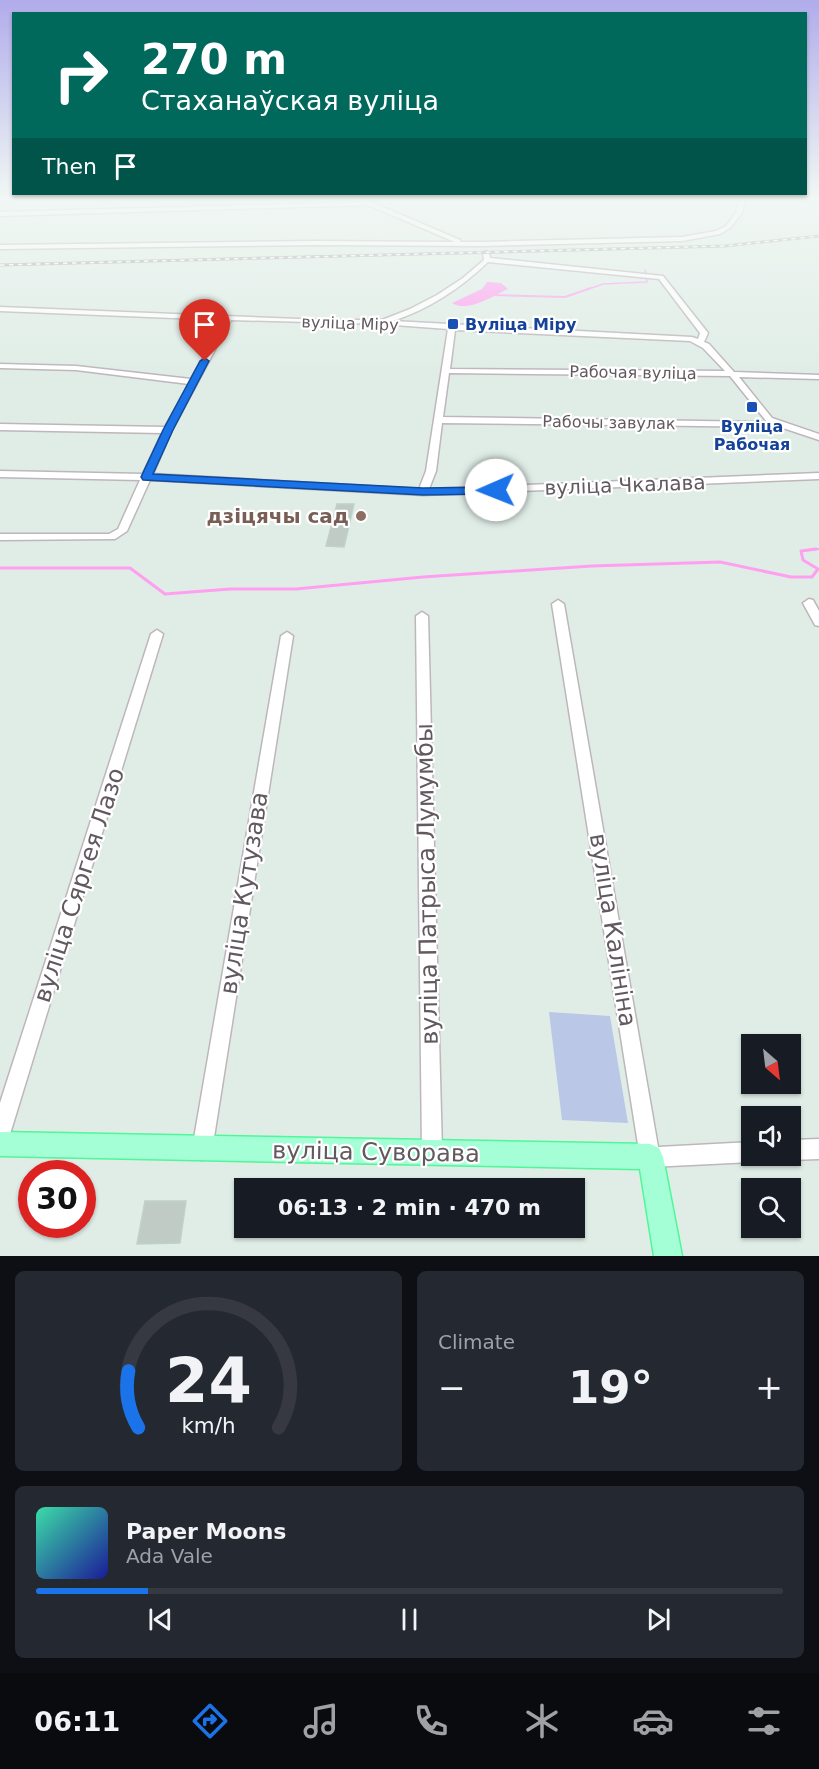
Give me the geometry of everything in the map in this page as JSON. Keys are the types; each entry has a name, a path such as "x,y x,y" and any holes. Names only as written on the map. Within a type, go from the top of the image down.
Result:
{"main road":[{"name":"вуліца Суворава","path":"0,1144 202,1150 650,1157"},
{"name":"вуліца Калініна","path":"650,1157 668,1256"}],"street":[{"path":"486,256 487,260"},
{"path":"487,260 661,277 688,314 699,324 704,333 700,342 733,374 763,414 778,425 819,437"},
{"path":"381,322 403,315 442,294 480,268 487,260"},
{"name":"вуліца Міру","path":"0,309 381,322 681,338 700,342"},
{"path":"0,537 111,537 122,531 168,430 230,318"},
{"path":"423,492 432,471 452,327"},
{"path":"0,366 76,368 193,382"},
{"name":"Рабочая вуліца","path":"447,371 819,377"},
{"name":"Рабочы завулак","path":"440,420 778,425"},
{"path":"0,427 168,430"},
{"name":"вуліца Чкалава","path":"0,474 147,477 423,492 819,476"},
{"path":"808,603 819,622"},
{"name":"вуліца Калініна","path":"558,604 650,1157"},
{"name":"вуліца Патрыса Лумумбы","path":"422,616 432,1152"},
{"name":"вуліца Сяргея Лазо","path":"0,1134 157,634"},
{"name":"вуліца Кутузава","path":"202,1150 287,636"},
{"path":"801,1150 819,1149"},
{"name":"вуліца Суворава","path":"650,1157 741,1153"}],"shaded area":[{"path":"487,282 501,283 508,289 473,305 458,306 452,303 482,289"},
{"path":"549,1012 610,1016 628,1123 562,1120"}],"building":[{"path":"337,504 354,504 344,547 326,546"},
{"path":"145,1201 186,1201 180,1243 137,1244"}],"waterway":[{"path":"586,290 603,284 647,282 646,277"},
{"path":"493,295 565,297 591,288"},
{"path":"0,568 130,568 165,594 230,589 296,589 423,577 592,566 720,562 791,577 812,577 818,569 803,560 801,551 816,549"},
{"path":"802,551 819,549"}],"railway":[{"path":"0,265 358,256"}],"place":[{"name":"Вуліца Міру","path":"453,324"},
{"name":"Вуліца Рабочая","path":"752,407"},
{"name":"дзіцячы сад","path":"361,516"}],"route":[{"path":"205,361 168,430 147,477 423,492 496,490"}]}
